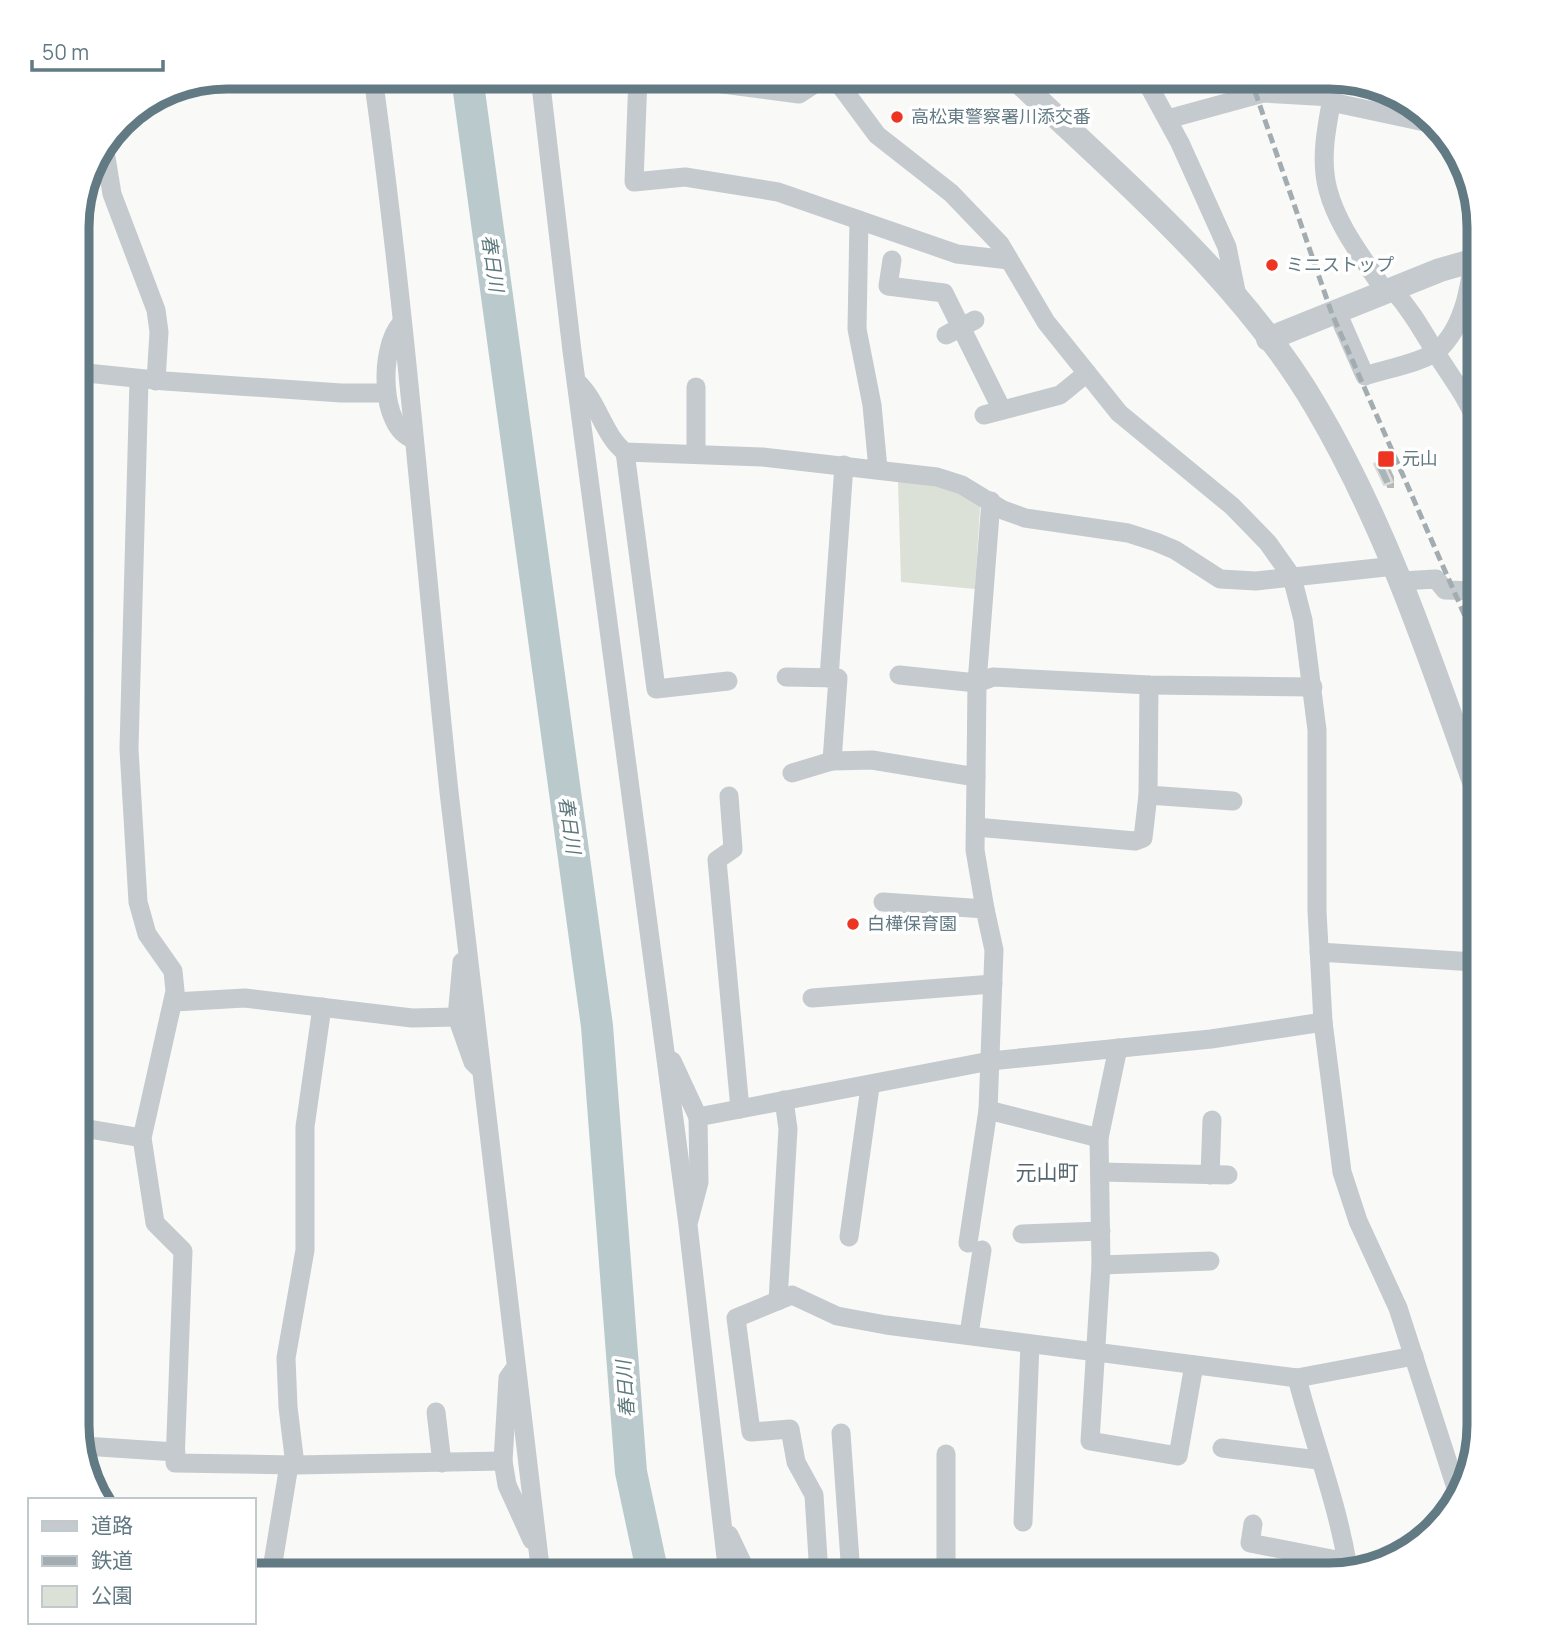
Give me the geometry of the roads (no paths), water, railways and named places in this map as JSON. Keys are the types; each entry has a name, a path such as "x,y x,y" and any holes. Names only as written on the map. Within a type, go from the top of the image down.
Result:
{"street":[{"path":"375,90 396,241 400,324 540,1563"},
{"path":"542,90 576,381 688,1225 727,1563"},
{"path":"638,90 634,182 685,177 778,192 957,254 1009,260"},
{"path":"768,90 799,94 805,90"},
{"path":"844,90 877,135 951,193 1000,244 1046,322 1119,413 1232,506 1268,543 1292,577 1303,620 1317,730 1319,952 1323,1022 1342,1172 1358,1221 1398,1308 1454,1482"},
{"path":"1027,90 1188,245 1268,339 1315,406 1351,472 1398,573 1467,763"},
{"path":"1151,90 1168,119 1227,247 1239,304"},
{"path":"1168,119 1263,93 1333,92 1411,117"},
{"path":"1333,92 1326,141 1327,188 1339,221 1389,292 1415,315 1436,353 1460,386 1467,402"},
{"path":"107,161 112,194 156,310 159,332 148,380 130,763 138,902 147,934 173,971 174,1002 142,1138 155,1223 183,1251 176,1463 292,1465 503,1461"},
{"path":"859,220 857,329 872,405 878,470"},
{"path":"892,260 888,286 944,293 961,327 993,412 1060,395 1087,373"},
{"path":"1268,339 1467,263"},
{"path":"1337,312 1365,376 1436,353 1450,336 1467,293"},
{"path":"400,324 392,333 389,347 386,393 401,434 413,439"},
{"path":"90,373 341,393 386,393"},
{"path":"576,381 586,390 615,444 625,452 696,454 844,465 937,477 962,485 1003,510 1048,523 1128,533 1175,550 1220,579 1256,581 1398,573 1436,579 1445,590 1467,591"},
{"path":"696,387 696,454"},
{"path":"625,452 656,689 728,681"},
{"path":"829,678 844,465"},
{"path":"969,1334 988,1110 994,950 975,850 977,683 991,501"},
{"path":"899,675 977,683 993,677 1149,685 1313,687"},
{"path":"786,677 838,678 832,761"},
{"path":"976,827 1135,841 1143,838 1148,795 1149,685"},
{"path":"792,773 832,761 872,760 976,777"},
{"path":"1148,795 1233,801"},
{"path":"729,796 733,849 717,860 740,1109"},
{"path":"883,902 985,909"},
{"path":"468,945 461,963 457,1017 473,1062 484,1073"},
{"path":"1319,952 1467,962"},
{"path":"812,998 993,984"},
{"path":"174,1002 245,998 412,1018 457,1017"},
{"path":"273,1563 292,1465 286,1358 305,1250 305,1127 321,1007"},
{"path":"698,1118 784,1100 870,1087 990,1061 1211,1039 1323,1022"},
{"path":"664,1043 698,1118 699,1182 688,1225"},
{"path":"1118,1048 1099,1138 1101,1265 1090,1441 1178,1457 1194,1365"},
{"path":"849,1237 870,1087"},
{"path":"778,1301 788,1129 784,1100"},
{"path":"988,1110 1099,1138"},
{"path":"1100,1172 1219,1175 1212,1120"},
{"path":"89,1129 142,1138"},
{"path":"1022,1234 1101,1231"},
{"path":"1101,1265 1210,1261"},
{"path":"818,1563 814,1495 796,1462 790,1429 751,1432 736,1318 793,1295 837,1315 1030,1345 1297,1378 1413,1356"},
{"path":"1023,1522 1030,1345"},
{"path":"517,1363 508,1378 503,1461 507,1485 539,1563"},
{"path":"1297,1378 1318,1460 1339,1519 1348,1562"},
{"path":"436,1412 442,1462"},
{"path":"841,1433 849,1563"},
{"path":"91,1446 176,1452"},
{"path":"1222,1448 1318,1460"},
{"path":"946,1454 946,1563"},
{"path":"721,1516 743,1563"},
{"path":"1253,1524 1250,1542 1347,1562"}],"waterway":[{"name":"春日川","path":"469,90 597,1026 631,1472 650,1563"}],"railway":[{"path":"1254,90 1332,314 1467,621"}],"place":[{"name":"高松東警察署川添交番","path":"897,117"},
{"name":"ミニストップ","path":"1272,265"},
{"name":"元山","path":"1386,459"},
{"name":"白樺保育園","path":"853,924"}],"district":[{"name":"元山町","path":"1047,1173"}]}
